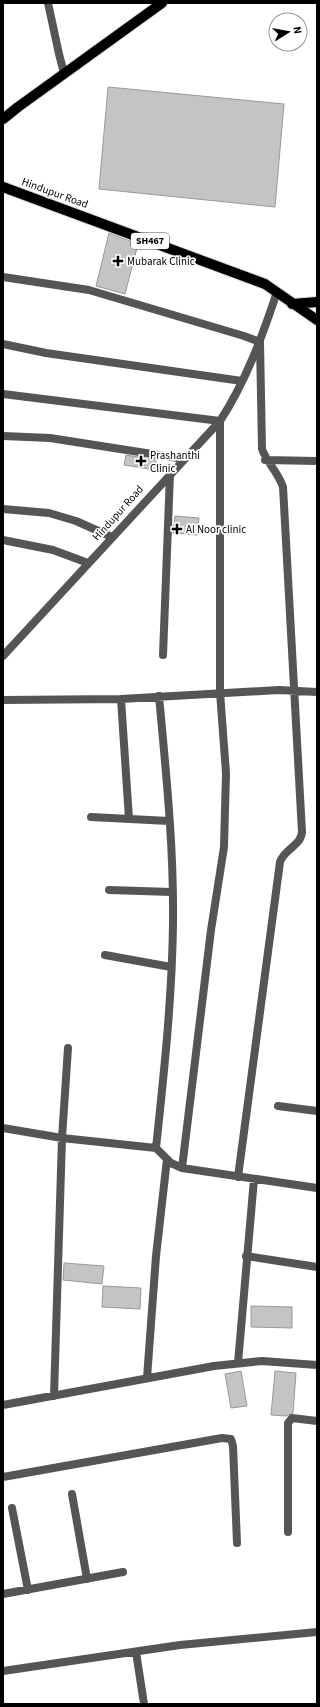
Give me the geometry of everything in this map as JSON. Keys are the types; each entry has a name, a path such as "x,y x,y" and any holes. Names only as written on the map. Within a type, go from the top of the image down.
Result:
{"main road":[{"path":"3,119 64,73 162,3"},
{"name":"Hindupur Road","path":"3,187 265,284 292,304"},
{"path":"292,304 317,302"},
{"name":"SH467","path":"292,304 317,320"}],"street":[{"path":"48,3 64,73"},
{"path":"3,277 88,290 260,342 262,449 265,460 279,476 283,487 302,837 300,841 282,856 280,862 238,1177"},
{"name":"Hindupur Road","path":"3,656 220,421 242,381 260,342 277,292"},
{"path":"3,344 46,353 242,381"},
{"path":"3,394 220,421 220,692 226,772 224,847 211,930 182,1168"},
{"path":"3,436 50,438 184,459"},
{"path":"265,460 317,461"},
{"path":"162,655 170,474"},
{"path":"3,510 49,513 76,521 112,537"},
{"path":"3,540 52,550 88,563"},
{"path":"3,700 121,699 220,692 317,692"},
{"path":"156,1148 169,1029 172,892 169,821 159,696"},
{"path":"121,699 129,819"},
{"path":"91,817 169,821"},
{"path":"109,890 172,892"},
{"path":"105,956 171,967"},
{"path":"54,1396 62,1138 68,1048"},
{"path":"278,1106 317,1111"},
{"path":"3,1128 62,1138 156,1148 161,1151 167,1159 182,1168 317,1188"},
{"path":"147,1378 156,1256 167,1159"},
{"path":"238,1363 246,1256 254,1179"},
{"path":"246,1256 317,1267"},
{"path":"3,1405 214,1366 262,1360 317,1365"},
{"path":"288,1532 288,1423 292,1418 317,1421"},
{"path":"3,1477 222,1438 231,1439 233,1446 237,1544"},
{"path":"72,1494 87,1579"},
{"path":"12,1508 28,1590"},
{"path":"3,1594 123,1572"},
{"path":"3,1671 136,1652 317,1632"},
{"path":"136,1652 144,1704"}],"building":[{"path":"108,87 284,104 275,207 99,189"},
{"path":"109,233 138,244 125,294 96,286"},
{"path":"126,455 156,460 155,470 124,465"},
{"path":"175,516 199,518 197,535 173,533"},
{"path":"64,1263 104,1266 102,1284 63,1280"},
{"path":"103,1286 141,1288 140,1309 102,1307"},
{"path":"251,1306 292,1307 292,1328 251,1327"},
{"path":"241,1371 247,1406 231,1408 225,1374"},
{"path":"275,1371 296,1373 293,1413 286,1416 271,1415"}],"place":[{"name":"Mubarak Clinic","path":"118,261"},
{"name":"Prashanthi Clinic","path":"141,461"},
{"name":"Al Noor clinic","path":"177,529"}]}
